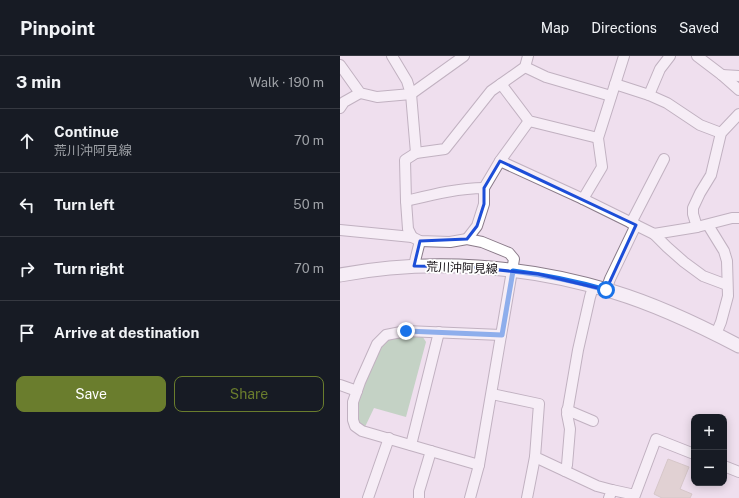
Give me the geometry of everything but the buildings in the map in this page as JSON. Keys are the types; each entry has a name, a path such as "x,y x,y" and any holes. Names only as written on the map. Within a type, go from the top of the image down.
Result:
{"main road":[{"name":"荒川沖阿見線","path":"340,275 382,268 414,266 470,267 538,274 600,288 657,308 682,318 739,346"}],"street":[{"path":"392,56 407,81 411,94 416,153"},
{"path":"340,65 360,93 377,97 411,94 464,56"},
{"path":"414,266 416,257 416,239 408,229 405,160 416,153 445,149 491,91 525,67 528,56"},
{"path":"583,199 602,167 598,138 624,56"},
{"path":"649,96 660,69 670,56"},
{"path":"697,56 739,90"},
{"path":"525,67 546,77 611,96"},
{"path":"722,75 739,76"},
{"path":"501,84 529,121 598,138"},
{"path":"615,84 667,103 700,125 721,133"},
{"path":"340,108 344,102 360,93"},
{"path":"697,227 693,214 693,208 711,175 721,133 739,114"},
{"path":"467,239 477,226 484,204 484,188 500,161 529,121"},
{"path":"565,471 567,466 570,429 566,414 590,297 610,279 633,224 664,159"},
{"path":"500,161 583,199 654,234 684,262 703,276 728,285"},
{"path":"406,201 445,192 484,188"},
{"path":"654,234 739,218"},
{"path":"708,225 724,251 727,261 728,296 716,334"},
{"path":"340,230 450,242 467,239 482,242 509,253 514,259 479,465 470,498"},
{"path":"479,465 362,431 355,426 353,420 353,402 377,344 386,335 406,331 502,335"},
{"path":"412,445 439,332"},
{"path":"340,384 357,391"},
{"path":"492,394 539,404 535,457 527,498"},
{"path":"567,410 593,421"},
{"path":"368,498 389,438"},
{"path":"535,457 597,486 610,494 635,495 656,439 691,453"},
{"path":"419,498 419,492 431,451"},
{"path":"727,467 739,472"}],"highlighted area":[{"path":"500,161 636,225 606,290 538,274 470,267 414,266 420,241 467,239 477,226 484,204 484,188"}],"green space":[{"path":"421,334 426,342 406,417 374,408 364,429 358,424 356,403 380,344 387,337"}],"route":[{"path":"406,331 502,335 513,271 538,274 606,290"}]}
